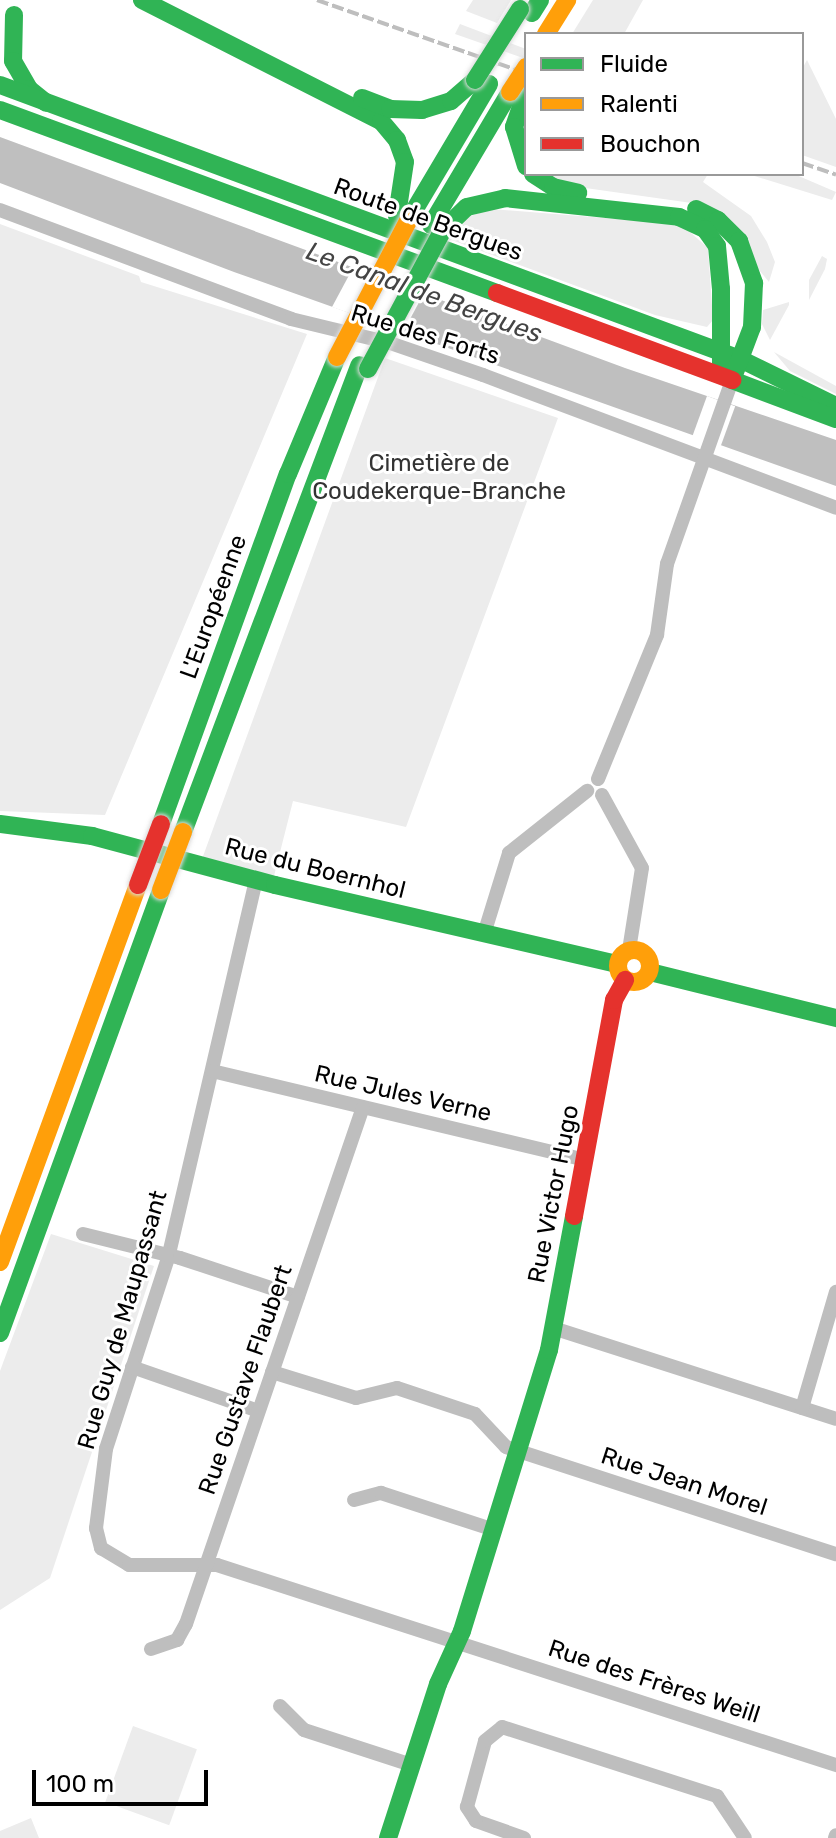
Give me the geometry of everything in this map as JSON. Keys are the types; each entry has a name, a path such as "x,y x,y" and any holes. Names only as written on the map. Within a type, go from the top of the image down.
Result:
{"main road":[{"path":"142,0 385,124 405,162 403,217"},
{"path":"165,0 383,107 430,108 458,97 482,82"},
{"path":"557,28 567,0"},
{"path":"557,28 580,0"},
{"name":"L'Européenne","path":"0,1262 332,353 403,217 530,5"},
{"path":"0,44 18,8"},
{"path":"18,8 10,39 13,61 24,83 46,103"},
{"name":"Route de Bergues","path":"0,85 740,359 836,406"},
{"path":"520,94 514,134 524,161"},
{"path":"437,228 520,94"},
{"name":"Route de Bergues","path":"1,110 728,389 836,419"},
{"path":"537,176 563,191 677,204 705,213 743,246 754,283 752,327 728,389"},
{"path":"437,228 467,207 505,198 685,219 705,229 717,246 721,289 719,351 728,389"},
{"name":"L'Européenne","path":"0,1333 333,425 437,228"},
{"name":"Rue du Boernhol","path":"0,824 92,836 256,880 624,965"},
{"path":"646,955 650,972 638,982 624,965 646,955"},
{"name":"Rue Victor Hugo","path":"388,1838 527,1417 553,1328 614,1000 624,965"},
{"path":"650,972 836,1018"},
{"path":"720,989 836,1005"}],"street":[{"name":"Rue des Forts","path":"0,210 291,319 397,345 641,433 706,450 836,508"},
{"path":"598,779 658,632 667,564 728,389"},
{"path":"484,934 509,853 587,791 589,781 598,779"},
{"path":"598,779 605,786 602,795 642,868 624,965"},
{"path":"587,791 594,797 602,795"},
{"name":"Rue Guy de Maupassant","path":"256,880 169,1255 106,1449 96,1523 98,1543 110,1559 129,1565 207,1563 452,1640"},
{"name":"Rue Jules Verne","path":"212,1071 585,1160"},
{"name":"Rue Gustave Flaubert","path":"151,1649 180,1635 363,1107"},
{"path":"83,1234 169,1255 298,1297"},
{"path":"802,1408 836,1292"},
{"path":"553,1328 836,1419"},
{"path":"132,1367 258,1411"},
{"path":"272,1372 356,1398 397,1388 475,1414 496,1442 516,1451"},
{"name":"Rue Jean Morel","path":"516,1451 836,1554"},
{"path":"354,1500 381,1493 490,1528"},
{"name":"Rue des Frères Weill","path":"452,1640 836,1765"},
{"path":"280,1706 304,1730 412,1765"},
{"path":"524,1838 476,1821 466,1803 485,1741 502,1727 717,1796 745,1838"}],"green space":[{"path":"473,0 511,0 497,23 466,11"},
{"path":"593,0 643,0 625,32 573,32"},
{"path":"460,24 524,48 524,58 455,34"},
{"path":"807,60 836,119 836,167 804,156 804,65"},
{"path":"547,176 707,176 703,182 751,216 767,242 775,262 769,282 706,205 564,185"},
{"path":"754,176 799,176 836,192 832,200"},
{"path":"491,209 681,224 708,248 713,320 707,327 655,315 449,239 459,220"},
{"path":"0,224 139,276 141,282 307,334 105,815 0,811"},
{"path":"822,256 827,259 825,269 809,300 809,280"},
{"path":"789,302 770,340 762,324 763,310"},
{"path":"774,352 836,386 836,394 790,371"},
{"name":"Cimetière de Coudekerque-Branche","path":"385,358 558,418 406,827 293,801 274,876 202,859"},
{"path":"51,1234 154,1266 50,1578 0,1610 0,1371"},
{"path":"133,1726 197,1749 169,1825 105,1802"},
{"path":"31,1818 39,1838 0,1838 0,1831"}],"shaded area":[{"path":"0,137 625,368 836,440 836,486 234,272 0,183"}],"pier":[{"path":"354,266 424,293 403,332 332,307"},
{"path":"707,396 735,406 720,447 692,436"}],"railway":[{"path":"317,0 524,72"},
{"path":"804,164 836,175"}],"traffic: fast":[{"path":"142,0 381,121 397,140 405,162 397,215"},
{"path":"532,13 540,0"},
{"path":"475,80 520,9"},
{"path":"14,15 13,61 29,89 46,103"},
{"path":"362,98 390,109 422,110 451,101 475,80"},
{"path":"409,219 489,84"},
{"path":"0,85 740,359"},
{"path":"431,225 510,92"},
{"path":"524,98 514,127 524,160"},
{"path":"0,110 497,293"},
{"path":"536,176 553,187 578,193"},
{"path":"443,230 467,207 505,198 679,217 705,229 717,246 721,289"},
{"path":"696,209 718,220 739,241 754,283"},
{"path":"368,369 443,230"},
{"path":"735,372 752,327 754,283"},
{"path":"721,289 721,363"},
{"path":"161,824 288,474 337,357"},
{"path":"740,359 836,406"},
{"path":"183,832 359,365"},
{"path":"732,380 836,419"},
{"path":"0,824 92,836 275,885 618,964"},
{"path":"0,1333 161,890"},
{"path":"650,972 836,1018"},
{"path":"388,1838 438,1684 462,1631 549,1350 574,1216"}],"traffic: slow":[{"path":"547,32 567,0"},
{"path":"510,92 524,70"},
{"path":"337,357 409,219"},
{"path":"161,890 183,832"},
{"path":"0,1262 138,885"},
{"path":"634,950 646,954 650,966 646,978 634,982 622,978 618,966 622,954 634,950"}],"traffic: jam":[{"path":"497,293 732,380"},
{"path":"138,885 161,824"},
{"path":"574,1216 614,1000 625,980"}],"water label":[{"name":"Le Canal de Bergues","path":"424,293"}]}
